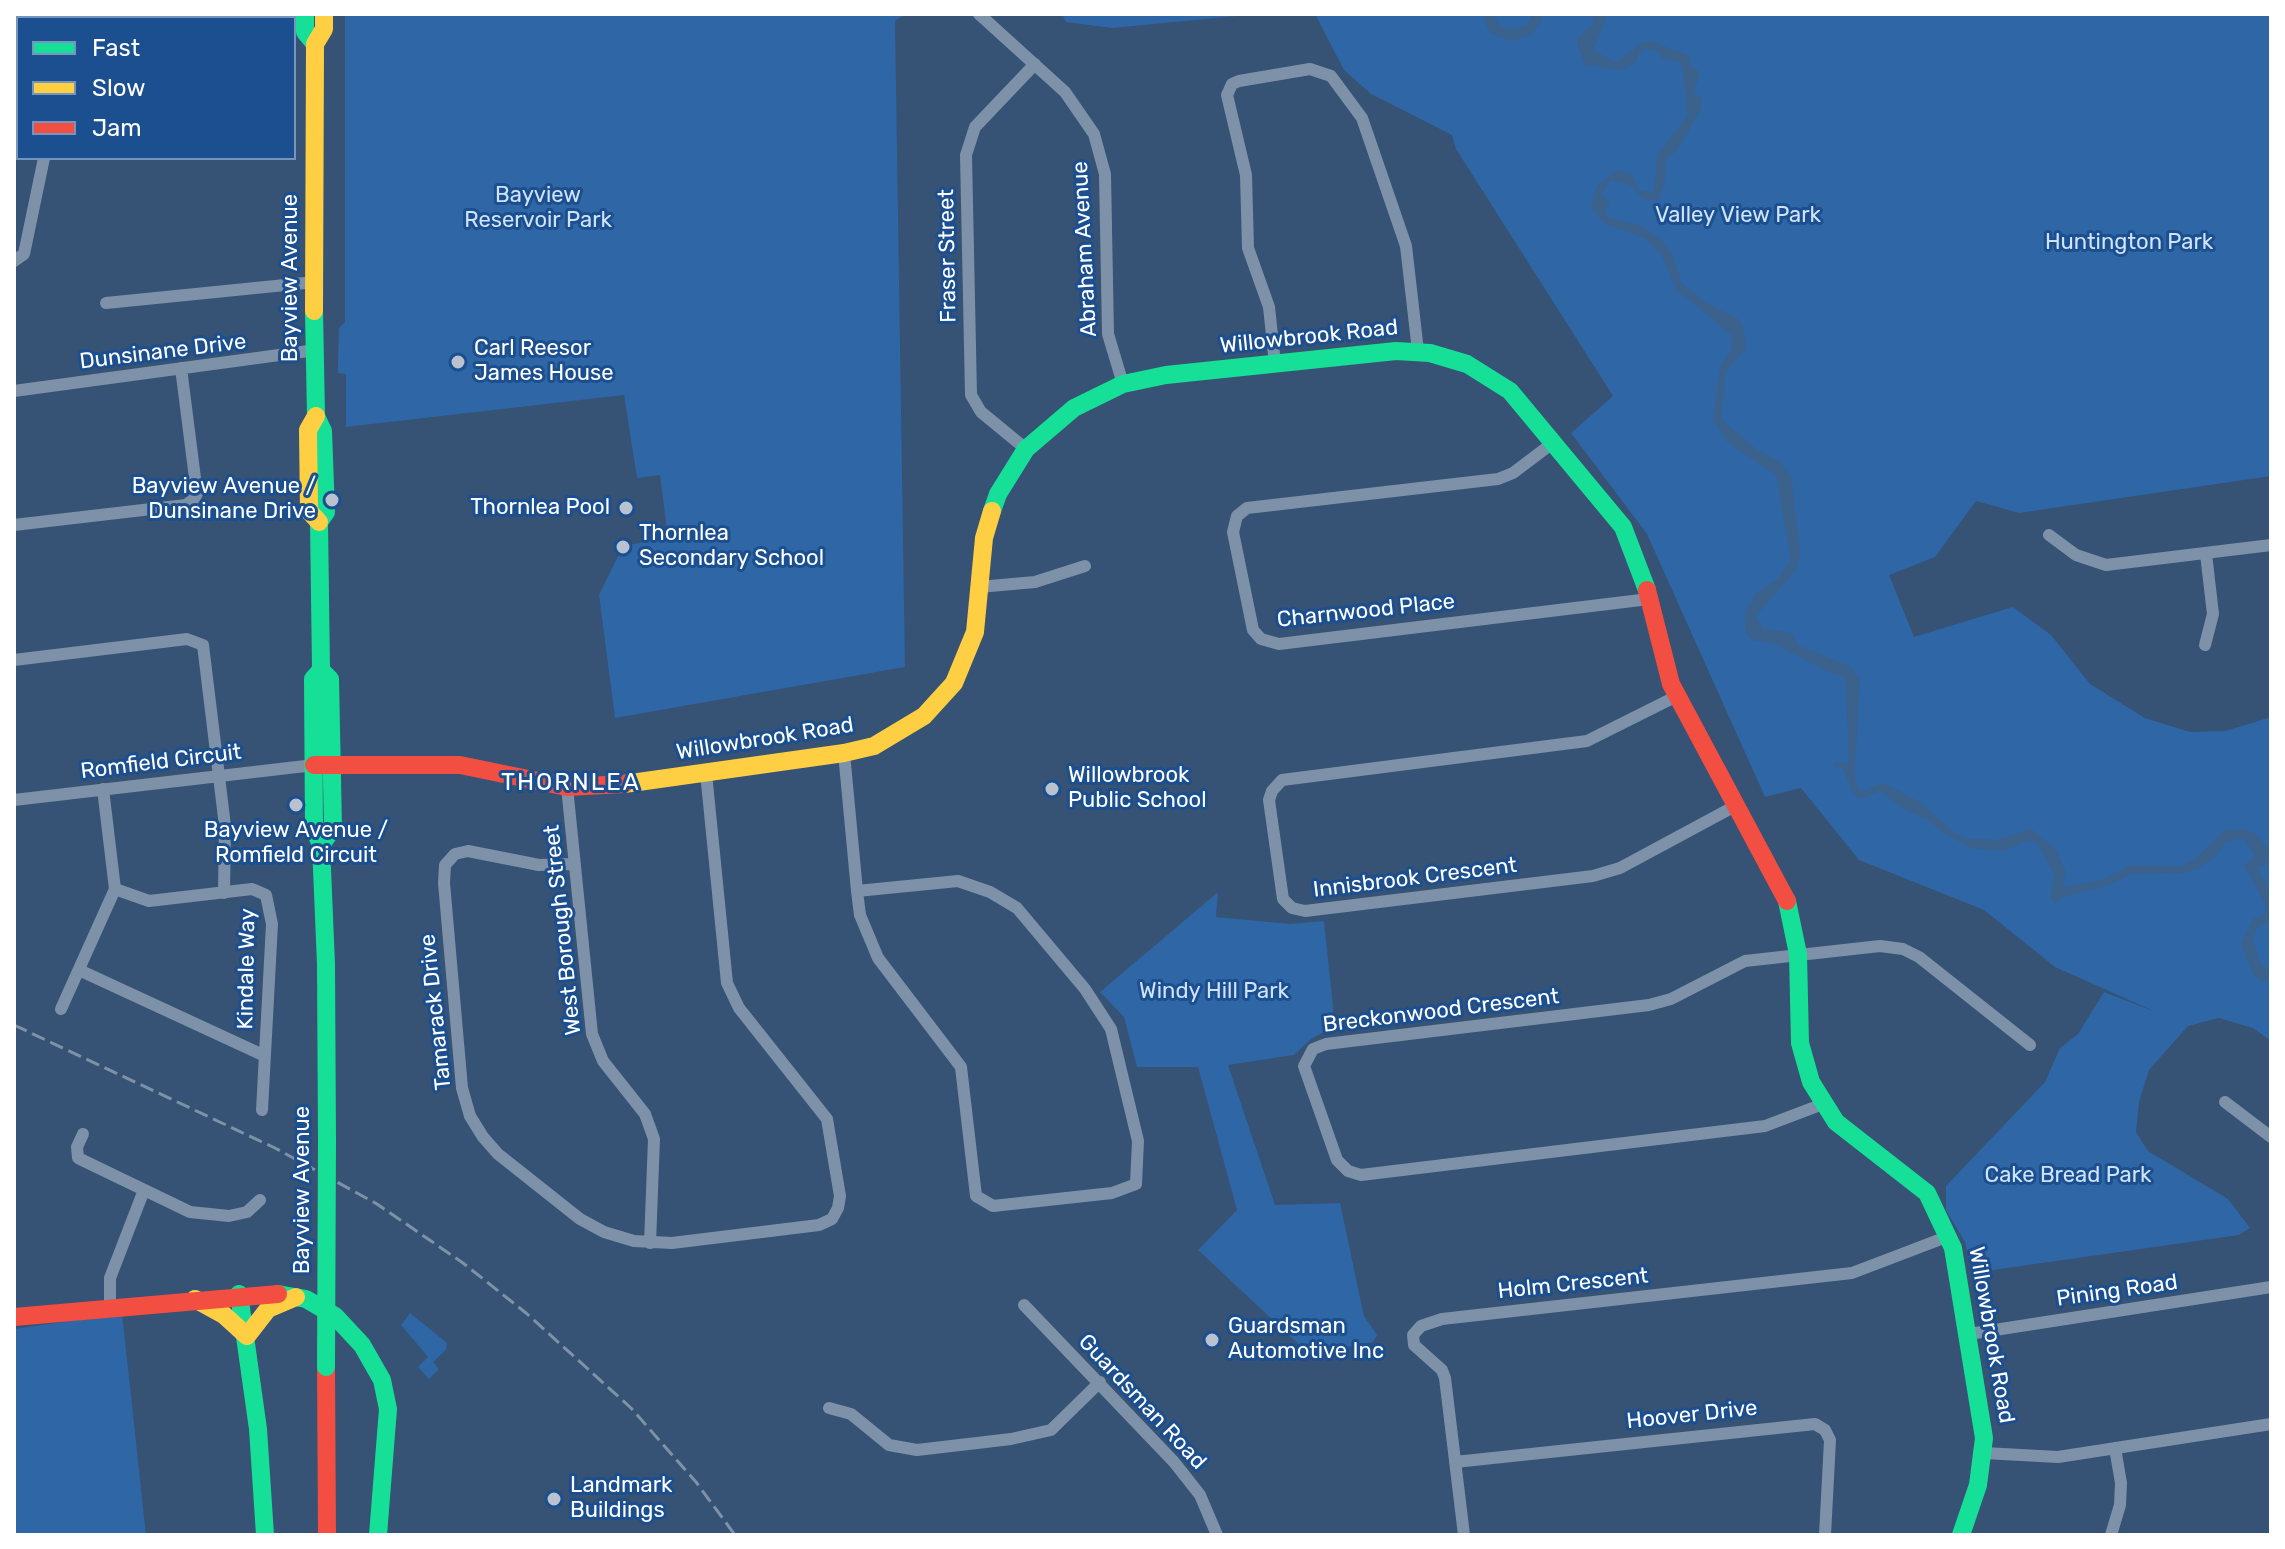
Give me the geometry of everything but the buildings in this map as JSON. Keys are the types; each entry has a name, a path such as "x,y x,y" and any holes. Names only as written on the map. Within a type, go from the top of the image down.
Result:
{"street":[{"name":"Bayview Avenue","path":"305,14 305,32 315,44"},
{"name":"Bayview Avenue","path":"324,14 324,29 315,44 315,282 316,416 323,431 326,512 319,522 321,670 330,679 323,765 333,828 321,845 327,1141 327,1535"},
{"name":"Abraham Avenue","path":"979,14 1081,111 1099,148 1106,188 1108,334 1123,384"},
{"name":"Fraser Street","path":"1026,449 981,412 971,395 966,155 975,127 1035,64"},
{"path":"1275,364 1269,307 1248,248 1246,175 1227,95 1229,88 1239,81 1310,69 1331,76 1362,118 1406,246 1418,351"},
{"path":"14,261 24,254 44,160"},
{"path":"106,303 315,282"},
{"name":"Dunsinane Drive","path":"14,391 316,350"},
{"name":"Willowbrook Road","path":"323,765 460,765 567,787 606,787 844,753 897,736 944,696 970,650 978,614 982,549 993,507 1026,449 1074,408 1123,384 1166,375 1418,351 1454,359 1490,376 1510,391 1623,527 1637,558 1662,655 1677,696 1786,898 1798,954 1800,1043 1811,1082 1823,1104 1855,1140 1927,1193 1949,1236 1959,1268 1984,1453 1978,1485 1961,1535"},
{"path":"14,525 186,505 193,500 197,494 181,368"},
{"name":"Charnwood Place","path":"1554,442 1513,473 1498,479 1247,508 1237,516 1233,532 1253,630 1261,639 1279,644 1649,599"},
{"path":"2049,535 2076,555 2106,565 2271,545"},
{"path":"2205,645 2213,614 2206,554"},
{"path":"979,587 1035,582 1085,566"},
{"path":"14,660 187,639 200,642 206,653 221,775 225,826 224,893"},
{"name":"Innisbrook Crescent","path":"1677,696 1587,741 1282,780 1275,786 1269,800 1283,899 1292,908 1305,911 1593,876 1620,868 1737,805"},
{"path":"844,753 857,891 860,915 874,951 961,1067 973,1186 981,1202 993,1206 1112,1193 1136,1184 1138,1141 1111,1029 1085,989 1017,908 990,892 958,881 857,891"},
{"name":"Romfield Circuit","path":"14,800 323,765"},
{"name":"Tamarack Drive","path":"575,864 539,865 468,851 455,854 445,865 462,1088 476,1128 498,1154 592,1226 620,1237 650,1243 819,1225 832,1219 840,1202 833,1140 824,1114 739,1008 727,983 706,773"},
{"name":"West Borough Street","path":"567,787 592,1034 603,1061 645,1114 654,1139 650,1243"},
{"path":"61,1009 115,889 103,789"},
{"name":"Kindale Way","path":"115,889 155,901 260,890 270,903 272,924 262,1110"},
{"name":"Breckonwood Crescent","path":"1823,1104 1765,1126 1361,1175 1348,1171 1337,1160 1305,1076 1305,1061 1319,1046 1649,1005 1671,999 1745,961 1880,946 1909,951 2030,1045"},
{"name":"Kindale Way","path":"79,970 265,1056"},
{"path":"2225,1102 2271,1137"},
{"path":"83,1134 76,1153 78,1158 202,1216 237,1215 247,1212 260,1200"},
{"path":"110,1307 110,1278 144,1190"},
{"name":"Holm Crescent","path":"1464,1535 1445,1378 1414,1345 1413,1335 1421,1326 1442,1319 1852,1273 1873,1268 1949,1236"},
{"name":"Pining Road","path":"1969,1334 2271,1287"},
{"path":"14,1317 268,1292 297,1297 335,1316 362,1345 382,1380 388,1409 378,1535"},
{"path":"239,1294 247,1336 265,1535"},
{"path":"247,1336 268,1309 297,1297"},
{"path":"195,1299 224,1315 247,1336"},
{"name":"Guardsman Road","path":"1024,1305 1100,1382 1191,1483 1217,1535"},
{"path":"829,1408 851,1414 869,1433 889,1445 917,1450 1011,1439 1051,1430 1100,1382"},
{"name":"Hoover Drive","path":"1455,1462 1815,1424 1825,1430 1830,1440 1825,1535"},
{"path":"1984,1453 2058,1457 2271,1424"},
{"path":"2111,1535 2120,1505 2121,1483 2115,1448"}],"green space":[{"name":"Bayview Reservoir Park","path":"345,14 905,14 895,21 905,667 615,718 599,595 623,546 668,538 660,475 637,478 624,395 346,427 346,374 338,373 339,328 345,322"},
{"path":"1062,14 1258,14 1112,28 1066,22"},
{"name":"Valley View Park","path":"1315,14 2271,14 2271,476 2019,513 1976,501 1935,557 1889,575 1914,637 2013,607 2051,635 2090,684 2145,718 2190,732 2225,731 2271,717 2271,1041 2253,1028 2219,1018 2188,1026 2149,1070 2139,1102 2136,1132 2148,1151 2228,1199 2250,1228 2239,1235 1972,1273 1965,1242 1946,1210 1946,1186 2045,1082 2060,1048 2078,1034 2104,992 2156,1012 2055,967 1984,910 1859,860 1801,788 1765,797 1647,534 1571,433 1613,396 1456,149 1452,135 1371,94 1344,70"},
{"name":"Windy Hill Park","path":"1218,892 1216,917 1290,924 1324,921 1335,1026 1311,1039 1294,1055 1228,1065 1275,1205 1340,1203 1364,1316 1377,1335 1373,1342 1309,1354 1198,1250 1237,1210 1198,1067 1137,1067 1124,1017 1100,992"},
{"path":"122,1313 146,1535 14,1535 14,1329"},
{"path":"410,1313 447,1343 446,1350 433,1362 439,1369 429,1379 418,1367 428,1357 401,1325"}],"shaded area":[{"path":"1483,14 1491,14 1503,28 1510,30 1527,25 1532,14 1543,14 1530,35 1511,41 1489,32"},
{"path":"1589,14 1603,14 1606,18 1593,49 1606,58 1617,62 1640,44 1651,41 1689,56 1691,66 1700,73 1693,93 1702,99 1701,109 1677,150 1665,160 1665,182 1658,201 1643,199 1631,185 1611,180 1603,191 1602,196 1610,202 1604,211 1609,218 1642,226 1660,239 1672,254 1681,282 1705,302 1737,318 1743,326 1746,348 1726,371 1721,419 1757,450 1778,461 1791,476 1800,552 1796,570 1756,616 1762,628 1793,634 1797,645 1849,666 1860,679 1855,781 1861,792 1884,783 1921,803 1956,834 1967,839 1997,840 2031,829 2056,850 2066,873 2063,883 2068,887 2101,880 2131,865 2181,866 2195,859 2224,831 2239,829 2255,833 2269,851 2266,865 2257,868 2271,893 2271,920 2259,926 2252,937 2261,966 2271,969 2271,980 2263,981 2254,976 2241,944 2253,919 2264,915 2266,905 2244,865 2255,857 2244,838 2226,842 2214,858 2196,869 2184,873 2132,874 2108,885 2063,897 2055,905 2051,896 2054,874 2038,844 2028,841 2001,851 1971,848 1945,834 1928,820 1904,809 1880,791 1861,799 1853,793 1843,768 1834,766 1834,762 1847,763 1849,755 1845,677 1773,643 1753,640 1745,631 1746,611 1756,593 1778,579 1791,560 1776,475 1728,443 1713,420 1720,367 1731,351 1733,336 1676,289 1662,256 1645,238 1605,224 1591,208 1596,187 1617,170 1631,174 1640,191 1653,193 1658,154 1688,115 1682,66 1679,62 1661,58 1660,53 1647,48 1638,54 1636,62 1622,70 1585,65 1577,43 1578,37 1595,22"}],"railway":[{"path":"14,1025 275,1148 377,1204 463,1263 526,1313 631,1408 696,1482 735,1535"}],"traffic: fast":[{"path":"305,14 305,32 315,44"},
{"path":"314,311 316,416 323,431 326,512 319,522 321,670 330,679 333,828 321,845"},
{"path":"992,511 998,494 1026,449 1074,408 1123,384 1166,375 1396,351 1430,353 1467,364 1510,391 1623,527 1647,590"},
{"path":"321,670 313,679 314,828 321,845 326,964 327,1141"},
{"path":"1787,901 1798,954 1800,1043 1811,1082 1836,1122 1927,1193 1953,1248 1984,1438 1978,1485 1961,1535"},
{"path":"326,1367 327,1141"},
{"path":"239,1294 258,1429 265,1535"},
{"path":"278,1294 306,1299 335,1316 362,1345 382,1380 388,1409 378,1535"}],"traffic: slow":[{"path":"314,311 315,44 324,29 324,14"},
{"path":"316,416 308,430 309,511 319,522"},
{"path":"624,784 844,753 874,746 924,716 954,683 975,632 984,538 992,511"},
{"path":"247,1336 268,1309 296,1297"},
{"path":"195,1299 224,1315 247,1336"}],"traffic: jam":[{"path":"1647,590 1671,684 1787,901"},
{"path":"314,765 460,765 567,787 624,784"},
{"path":"14,1317 278,1294"},
{"path":"326,1367 327,1535"}],"place":[{"name":"Carl Reesor James House","path":"458,362"},
{"name":"Bayview Avenue / Dunsinane Drive","path":"332,500"},
{"name":"Thornlea Pool","path":"626,508"},
{"name":"Thornlea Secondary School","path":"623,547"},
{"name":"Willowbrook Public School","path":"1052,789"},
{"name":"Bayview Avenue / Romfield Circuit","path":"296,805"},
{"name":"Guardsman Automotive Inc","path":"1212,1340"},
{"name":"Landmark Buildings","path":"554,1499"}],"district":[{"name":"THORNLEA","path":"571,783"}],"park label":[{"name":"Huntington Park","path":"2129,243"},
{"name":"Cake Bread Park","path":"2068,1176"}]}
